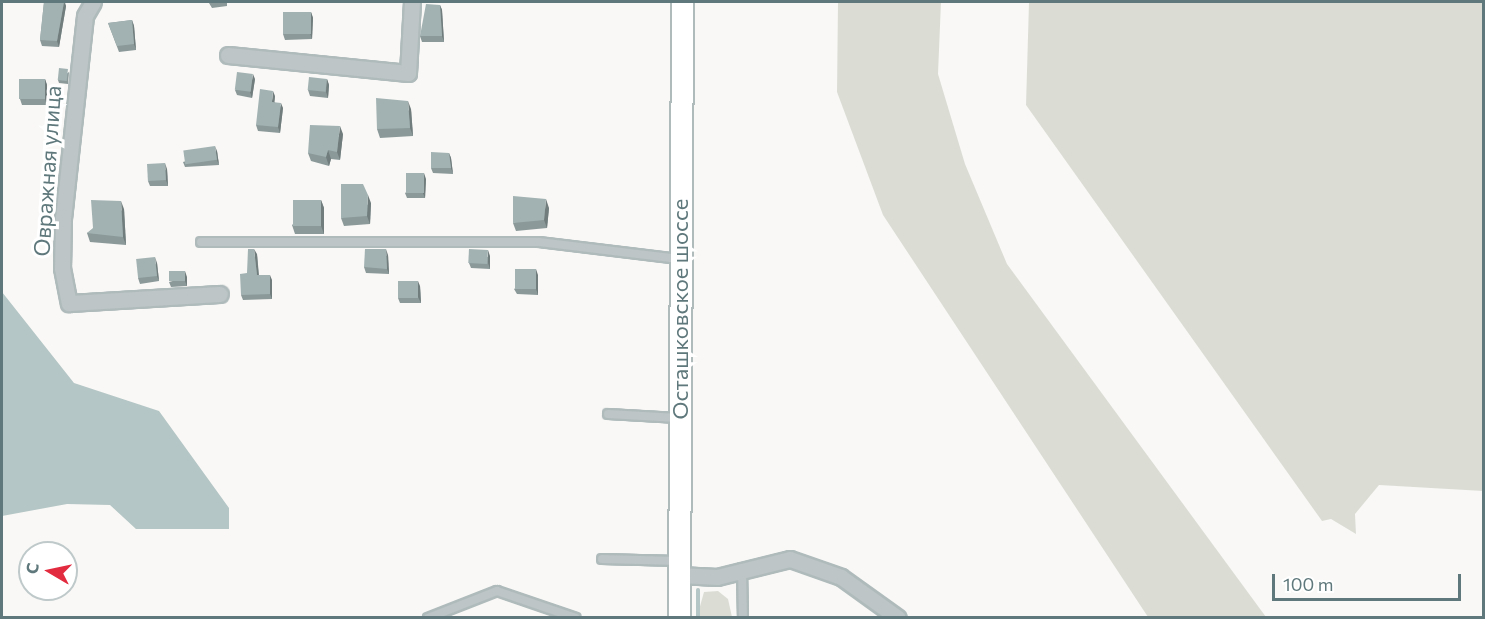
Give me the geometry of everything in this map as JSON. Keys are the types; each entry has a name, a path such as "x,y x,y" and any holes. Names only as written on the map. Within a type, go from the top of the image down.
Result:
{"main road":[{"name":"Осташковское шоссе","path":"679,618 682,2"}],"street":[{"name":"Овражная улица","path":"93,2 86,9 63,217 62,268 69,303 220,294"},
{"path":"228,55 408,73 412,2"},
{"path":"679,568 717,577 742,567 790,559 841,577 879,612 898,618"}],"lane":[{"path":"201,242 539,242 679,259"},
{"path":"608,414 679,418"},
{"path":"602,559 679,568"},
{"path":"742,567 743,618"},
{"path":"428,618 497,591 576,618"}],"shaded area":[{"path":"838,2 941,2 938,74 965,164 1007,264 1266,617 1148,617 883,215 837,92"},
{"path":"1029,2 1483,2 1483,491 1379,485 1355,514 1356,534 1331,519 1322,521 1026,105"},
{"path":"2,292 74,383 159,411 229,508 229,529 136,529 110,505 67,504 2,516"},
{"path":"718,591 728,599 732,617 697,617 704,592"}],"building":[{"path":"44,2 64,2 57,41 40,40"},
{"path":"426,4 440,5 442,36 420,36"},
{"path":"283,12 311,12 311,34 283,34"},
{"path":"132,20 134,44 117,46 108,23"},
{"path":"59,68 68,69 67,81 58,80"},
{"path":"237,72 253,74 251,92 235,90"},
{"path":"309,77 327,79 326,92 308,90"},
{"path":"19,79 45,79 45,99 19,99"},
{"path":"260,89 273,91 272,102 281,103 278,127 256,125"},
{"path":"376,98 408,101 410,128 377,129"},
{"path":"310,125 340,126 337,152 328,150 326,157 308,153"},
{"path":"215,146 217,160 185,164 183,150"},
{"path":"431,152 449,153 451,168 431,168"},
{"path":"165,163 166,180 148,181 147,164"},
{"path":"406,173 424,173 424,193 406,193"},
{"path":"341,184 363,184 368,195 367,216 341,218"},
{"path":"513,196 546,199 544,220 513,223"},
{"path":"91,200 121,201 123,237 87,233 93,228"},
{"path":"293,200 321,200 321,226 293,226"},
{"path":"248,249 254,249 257,275 270,275 270,294 241,295 240,274 247,273"},
{"path":"365,249 386,249 387,269 364,267"},
{"path":"469,249 488,250 487,264 468,263"},
{"path":"155,257 157,276 138,278 136,259"},
{"path":"515,269 536,269 536,289 515,289"},
{"path":"169,271 185,271 185,281 169,281"},
{"path":"398,281 418,281 418,298 398,298"}],"waterway":[{"path":"698,590 698,618"}]}
